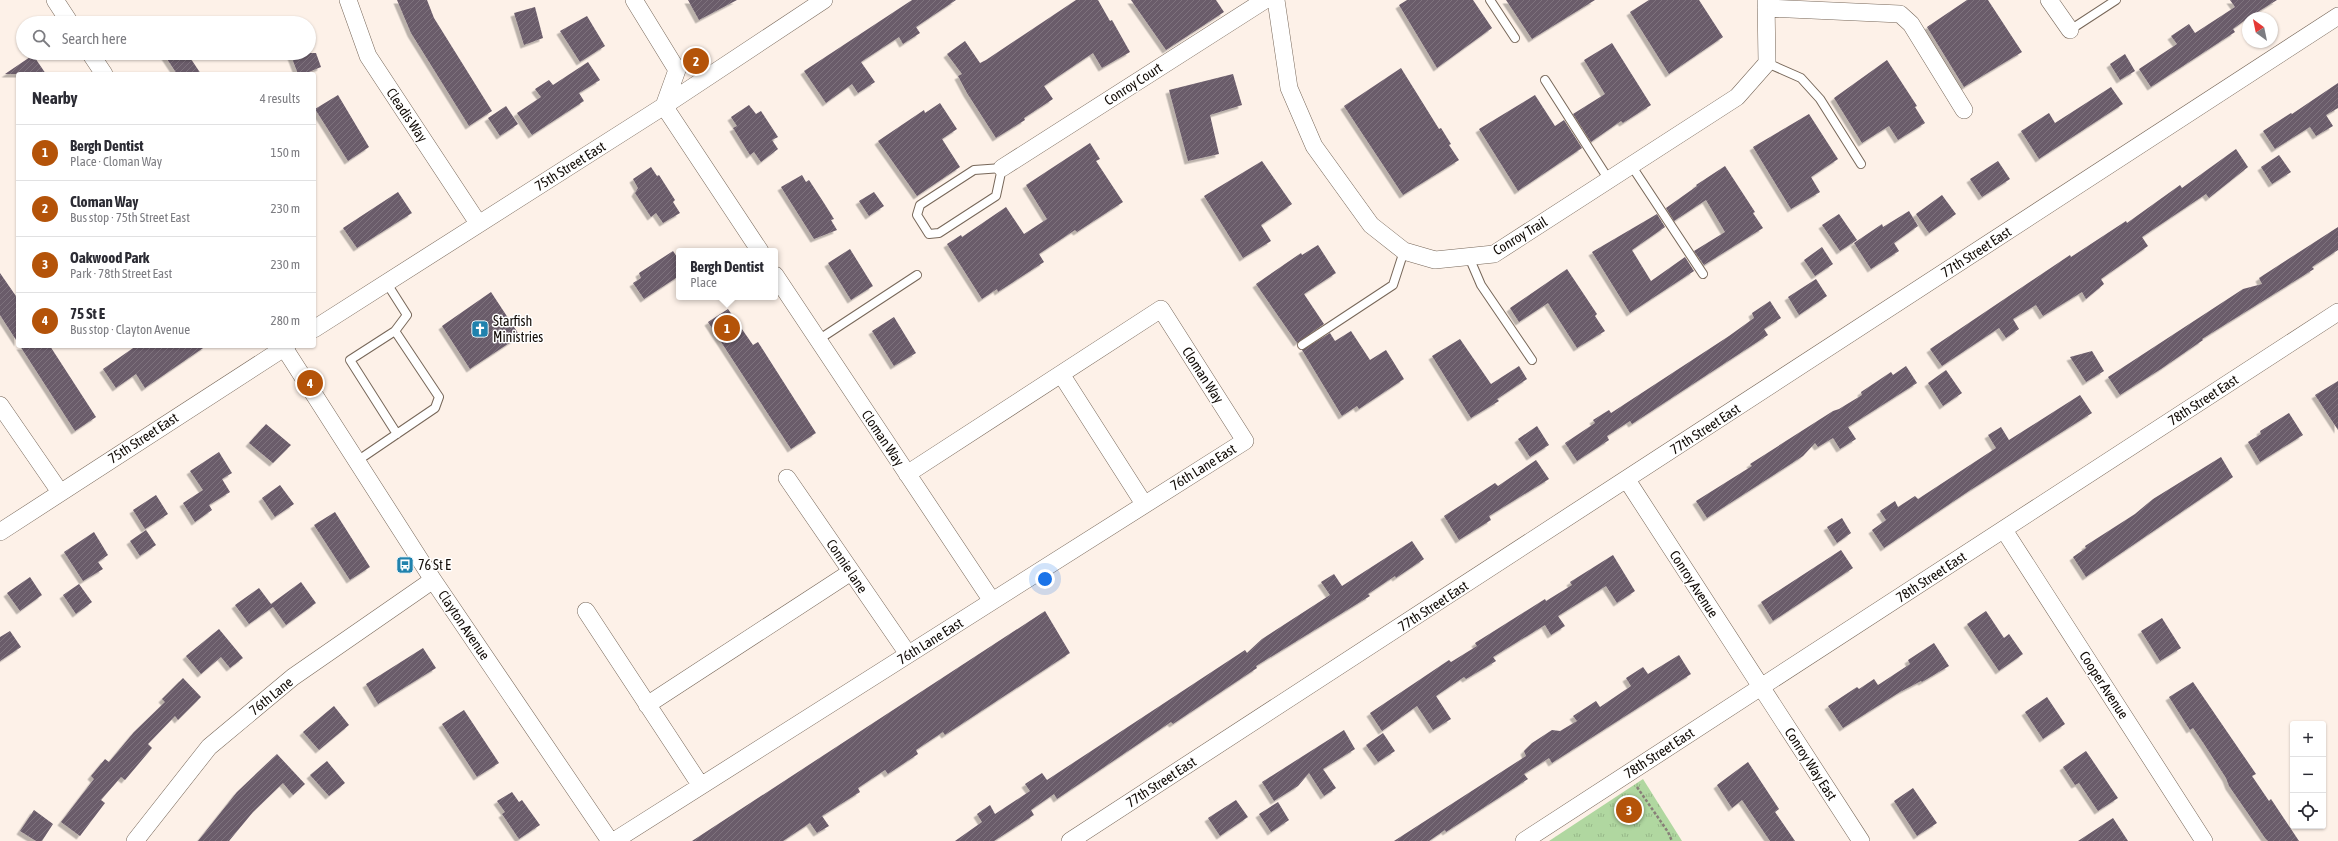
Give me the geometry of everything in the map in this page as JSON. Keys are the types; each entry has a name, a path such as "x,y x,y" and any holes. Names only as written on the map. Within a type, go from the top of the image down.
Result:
{"street":[{"path":"55,0 65,16"},
{"name":"Cleadis Way","path":"348,0 368,56 478,223"},
{"path":"634,0 677,70 664,106 758,248"},
{"name":"75th Street East","path":"316,328 478,223 664,106 824,0"},
{"name":"Conroy Court","path":"1002,168 1265,0"},
{"name":"Conroy Trail","path":"1276,0 1289,88 1314,146 1371,226 1404,251 1435,260 1494,254 1737,97 1767,63"},
{"path":"2050,0 2070,30"},
{"path":"1767,63 1766,4 1900,14 1911,24 1964,110"},
{"name":"77th Street East","path":"1070,841 2338,16"},
{"path":"95,60 103,72"},
{"name":"Cloman Way","path":"778,280 992,601"},
{"name":"Cloman Way","path":"1061,374 1161,309 1245,441"},
{"name":"78th Street East","path":"1524,841 2338,312"},
{"name":"75th Street East","path":"0,532 282,348"},
{"name":"Clayton Avenue","path":"285,348 433,580 610,841"},
{"path":"907,474 1061,374 1144,504"},
{"path":"0,405 60,492"},
{"name":"76th Lane East","path":"614,841 1245,441"},
{"name":"Connie lane","path":"787,478 908,654"},
{"name":"Conroy Avenue","path":"1627,480 1760,687"},
{"name":"Cooper Avenue","path":"2004,530 2204,841"},
{"path":"647,705 851,572"},
{"name":"76th Lane","path":"135,841 209,746 294,677 433,580"},
{"path":"586,611 701,786"},
{"name":"Conroy Way East","path":"1760,687 1861,841"}],"lane":[{"path":"1490,0 1514,38"},
{"path":"2070,30 2116,0"},
{"path":"1767,63 1801,78 1820,99 1861,164"},
{"path":"1545,80 1609,180"},
{"path":"1631,165 1703,274"},
{"path":"1002,168 996,196 939,233 929,234 917,215 920,205 974,170 1002,168"},
{"path":"1302,346 1393,285 1404,251"},
{"path":"1469,257 1481,285 1532,360"},
{"path":"818,340 917,275"},
{"path":"386,282 407,315 395,330 350,360 397,434"},
{"path":"357,462 435,408 439,397 395,330"}],"path":[{"path":"1627,773 1668,832 1672,841"}],"green space":[{"path":"1643,779 1682,841 1549,841"}],"building":[{"path":"397,0 427,0 434,18 492,111 469,126 411,33"},
{"path":"688,0 737,0 699,20"},
{"path":"912,0 956,0 916,27 920,33 903,44 899,37 861,62 875,82 858,93 852,84 826,103 804,71"},
{"path":"1076,0 1098,0 1110,21 1112,20 1130,52 1102,68 1093,53 1044,86 1053,99 1024,118 1025,120 996,138 967,93 958,76 962,74 947,54 965,41 980,63"},
{"path":"1131,0 1216,0 1224,12 1166,50"},
{"path":"1407,0 1473,0 1492,28 1437,68 1399,5"},
{"path":"1506,0 1595,0 1532,39"},
{"path":"1649,0 1699,0 1723,37 1669,74 1630,12"},
{"path":"1967,0 1988,0 2022,52 1964,87 1927,27"},
{"path":"2230,0 2277,0 2258,12 2242,12 2242,22 2233,29 2235,32 2151,87 2139,69 2177,44 2171,36 2189,24 2195,33 2235,7"},
{"path":"535,7 543,38 524,45 514,13"},
{"path":"587,16 605,46 580,62 560,31"},
{"path":"1612,43 1651,105 1623,123 1621,121 1591,142 1573,114 1605,94 1584,60"},
{"path":"316,53 321,67 309,72 297,72 293,60 316,60"},
{"path":"2125,54 2135,71 2120,80 2110,64"},
{"path":"26,60 36,60 45,72 16,72 16,74 5,74"},
{"path":"168,60 192,60 200,72 176,72"},
{"path":"1887,60 1917,106 1915,107 1925,123 1898,140 1889,126 1862,143 1834,98"},
{"path":"588,62 600,80 579,93 584,101 532,135 517,113 541,97 535,89 549,80 553,85"},
{"path":"1401,68 1439,129 1441,128 1451,144 1449,145 1459,160 1403,195 1344,106"},
{"path":"1233,74 1242,105 1210,115 1219,154 1188,161 1169,90"},
{"path":"2338,83 2338,108 2326,115 2333,126 2316,136 2310,127 2275,149 2263,131 2291,113 2292,114"},
{"path":"2111,87 2123,104 2039,159 2021,131 2049,113 2055,123"},
{"path":"338,95 369,147 348,161 316,108"},
{"path":"1535,95 1555,126 1564,120 1582,148 1518,191 1479,129"},
{"path":"940,103 957,129 942,139 960,167 917,196 878,141 924,110 925,113"},
{"path":"749,105 756,114 761,111 778,137 772,140 778,149 761,162 754,152 750,155 733,128 737,126 731,117"},
{"path":"506,106 518,124 500,136 488,118"},
{"path":"1809,114 1838,159 1811,177 1820,192 1791,209 1753,147"},
{"path":"1090,143 1100,159 1096,161 1123,202 1077,232 1075,230 1039,254 1044,262 998,292 997,289 982,299 947,244 961,235 962,237 1006,207 1024,234 1047,219 1026,185"},
{"path":"2236,149 2248,167 2209,198 2206,194 2142,237 2148,246 2101,279 2104,284 2086,299 2082,292 2043,316 2036,305 2013,319 2019,329 2006,338 1999,328 1942,366 1930,349 2070,255 2071,257 2126,221 2127,223 2180,185 2182,188"},
{"path":"2279,155 2291,172 2272,184 2261,167"},
{"path":"1262,161 1292,204 1261,225 1271,241 1243,258 1204,196"},
{"path":"1998,161 2010,179 1982,197 1970,179"},
{"path":"1725,166 1755,212 1753,213 1763,228 1704,265 1694,251 1725,232 1706,200 1674,221 1666,208 1697,186 1696,185"},
{"path":"651,167 657,176 659,175 675,200 673,202 680,213 663,223 656,213 651,217 635,193 638,188 633,179"},
{"path":"802,175 806,182 809,180 824,203 834,219 831,220 837,230 814,239 781,187"},
{"path":"398,192 412,213 357,248 343,228"},
{"path":"874,192 884,206 869,216 859,201"},
{"path":"1942,195 1956,214 1929,233 1916,214"},
{"path":"1909,211 1918,226 1894,243 1899,251 1871,269 1854,243 1882,224 1883,227"},
{"path":"1657,214 1665,227 1632,250 1651,281 1685,257 1694,271 1630,313 1592,252"},
{"path":"1839,214 1857,240 1840,251 1822,225"},
{"path":"2338,227 2338,250 2312,267 2314,269 2202,339 2203,340 2161,369 2120,395 2108,377 2243,289 2262,284 2259,278"},
{"path":"1318,245 1336,273 1304,294 1324,324 1297,343 1256,284 1301,253 1302,255"},
{"path":"1822,247 1833,264 1815,276 1804,260"},
{"path":"850,249 873,286 851,300 828,263"},
{"path":"673,251 676,256 676,278 644,299 633,283 641,278 639,273"},
{"path":"1567,269 1597,314 1595,316 1605,331 1577,348 1548,303 1519,322 1510,308"},
{"path":"0,273 16,296 16,340 0,315"},
{"path":"1816,279 1827,296 1799,315 1788,297"},
{"name":"Starfish Ministries","path":"491,292 520,336 470,369 442,326"},
{"path":"1770,301 1781,318 1764,329 1768,335 1632,424 1630,421 1607,436 1609,440 1577,461 1565,443 1595,423 1593,420 1609,410 1611,413 1729,336 1754,318 1752,313"},
{"path":"728,309 753,345 758,342 816,433 791,449 708,322"},
{"path":"894,317 916,353 894,366 872,331"},
{"path":"1351,331 1370,360 1386,350 1404,379 1359,409 1357,406 1342,416 1302,350 1330,333 1335,341"},
{"path":"1460,339 1491,384 1519,366 1527,379 1497,399 1499,401 1471,418 1432,356"},
{"path":"21,348 51,348 96,417 75,431"},
{"path":"133,348 203,348 145,388 136,374 116,388 103,369"},
{"path":"2092,351 2104,371 2086,382 2070,357"},
{"path":"1906,366 1917,383 1848,427 1856,439 1840,449 1833,438 1818,447 1815,443 1803,456 1707,518 1696,501 1752,466 1750,464 1833,411 1862,395 1861,392 1891,372 1893,375"},
{"path":"1946,370 1962,393 1943,406 1928,383"},
{"path":"2338,381 2338,430 2315,395"},
{"path":"2080,395 2092,413 1969,491 1884,548 1872,530 1886,520 1880,511 1895,501 1898,507 1915,496 1918,499 1996,448 1988,435 2001,427 2009,440"},
{"path":"2289,413 2303,435 2260,462 2248,442 2261,434 2260,431"},
{"path":"266,424 291,445 273,463 249,443"},
{"path":"1537,426 1549,445 1530,457 1518,439"},
{"path":"219,452 232,473 222,479 230,492 209,505 212,510 195,522 183,503 203,490 190,471"},
{"path":"2221,457 2233,477 2086,577 2073,557 2086,548 2085,546 2135,514 2153,499"},
{"path":"1536,460 1549,479 1489,516 1491,520 1459,540 1444,516 1495,483 1498,486"},
{"path":"280,485 294,504 275,517 262,498"},
{"path":"156,495 168,514 145,529 133,510"},
{"path":"335,512 370,567 350,580 314,525"},
{"path":"1842,518 1851,533 1837,543 1827,527"},
{"path":"146,530 156,545 140,556 130,541"},
{"path":"94,532 108,555 98,562 103,569 83,581 64,552"},
{"path":"1412,541 1424,559 1396,578 1395,576 1368,594 1370,596 1256,666 1257,668 1173,724 1171,722 1057,799 1054,794 1031,810 1034,815 994,841 955,841 982,822 977,814 990,805 995,814 1030,791 1025,784 1042,773 1047,780 1245,650 1247,653 1262,639 1330,595 1321,582 1334,574 1342,586"},
{"path":"1841,550 1853,568 1773,621 1761,602"},
{"path":"1613,555 1635,591 1617,603 1606,586 1558,616 1565,626 1551,635 1545,625 1493,657 1496,661 1466,679 1464,677 1436,696 1451,719 1433,730 1417,706 1382,731 1370,713 1449,660 1451,662 1477,646 1475,643 1545,599 1546,601 1572,585 1570,582"},
{"path":"30,577 42,595 20,611 7,593"},
{"path":"301,582 316,603 286,625 273,607 249,624 235,605 259,588 271,604"},
{"path":"79,584 92,602 76,614 63,595"},
{"path":"1045,611 1070,653 945,735 943,732 916,750 918,754 888,774 885,770 858,788 860,792 822,816 829,826 817,833 810,823 783,841 692,841"},
{"path":"1986,611 2004,638 2009,634 2023,654 1999,671 1967,624"},
{"path":"2162,618 2181,648 2160,661 2141,631"},
{"path":"219,629 243,658 230,668 221,657 201,674 186,656"},
{"path":"10,631 21,647 0,661 0,637"},
{"path":"1934,643 1949,666 1922,682 1921,681 1900,692 1843,728 1828,706 1857,687 1859,689 1874,679 1878,685 1910,664 1908,660"},
{"path":"423,648 436,668 378,704 366,684"},
{"path":"1679,655 1691,674 1552,763 1549,758 1524,774 1528,779 1446,832 1445,830 1429,841 1394,841 1526,756 1524,751 1532,743 1552,730 1560,731 1577,721 1573,716 1596,701 1600,707 1631,686 1626,678 1643,667 1648,674"},
{"path":"183,678 201,697 178,720 175,716 148,744 152,748 125,780 121,777 101,800 105,803 80,836 61,822 94,779 91,776 105,759 109,762 134,732 165,702 162,699"},
{"path":"2193,682 2256,774 2252,776 2269,801 2271,799 2299,841 2268,841 2265,838 2229,786 2226,778 2204,744 2193,728 2190,730 2169,697"},
{"path":"2047,697 2065,724 2043,739 2025,712"},
{"path":"334,706 349,725 319,750 303,732"},
{"path":"464,710 499,763 477,777 442,724"},
{"path":"1344,730 1355,749 1323,769 1336,788 1324,796 1309,773 1298,786 1274,801 1262,782"},
{"path":"1383,733 1395,751 1378,762 1366,745"},
{"path":"2086,751 2118,798 2098,811 2079,783 2075,785 2063,767"},
{"path":"277,754 305,784 293,795 283,783 253,812 229,841 198,841 237,792"},
{"path":"327,761 345,783 329,796 310,775"},
{"path":"1748,762 1779,809 1775,812 1795,841 1770,841 1742,800 1732,808 1717,785"},
{"path":"1913,788 1937,823 1917,836 1894,801"},
{"path":"512,792 519,802 522,800 540,825 519,839 502,814 505,812 497,801"},
{"path":"1236,800 1248,817 1220,836 1208,818"},
{"path":"1278,802 1289,820 1271,832 1259,814"},
{"path":"34,810 53,824 42,841 36,841 20,831"},
{"path":"2113,818 2128,841 2078,841"}],"place":[{"name":"Cloman Way","path":"696,61"},
{"name":"Bergh Dentist","path":"727,328"},
{"name":"Starfish Ministries","path":"480,329"},
{"name":"75 St E","path":"310,383"},
{"name":"76 St E","path":"405,565"},
{"name":"Oakwood Park","path":"1629,810"}]}
